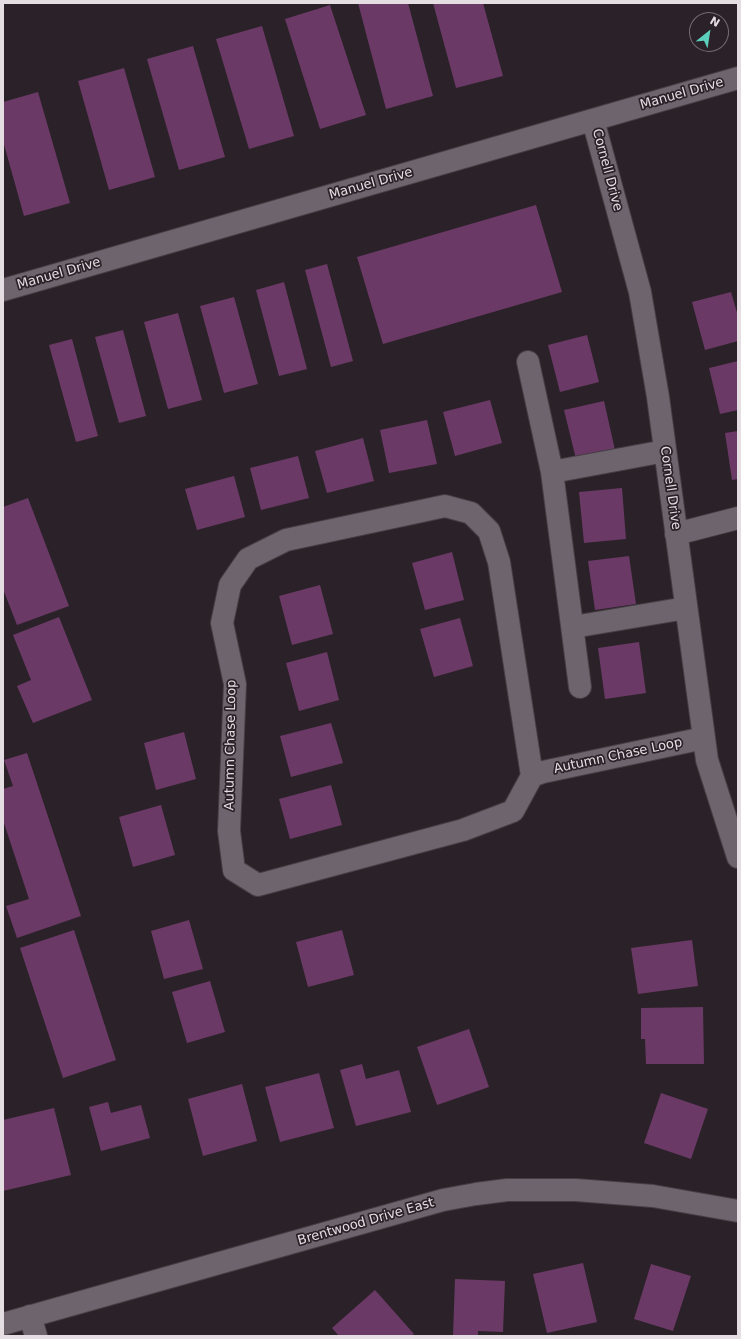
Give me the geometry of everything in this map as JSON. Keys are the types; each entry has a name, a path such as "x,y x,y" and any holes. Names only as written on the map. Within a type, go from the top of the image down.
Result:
{"street":[{"name":"Manuel Drive","path":"3,290 738,78"},
{"name":"Cornell Drive","path":"593,120 640,292 658,397 707,760 738,857"},
{"path":"528,362 552,472 580,686"},
{"path":"552,472 665,450"},
{"name":"Autumn Chase Loop","path":"532,776 499,562 489,531 471,513 446,506 286,540 248,558 230,585 222,623 236,684 229,831 234,870 258,885 463,830 513,811 532,776 543,772 704,738"},
{"path":"676,534 738,518"},
{"path":"573,627 686,608"},
{"name":"Brentwood Drive East","path":"3,1324 33,1326 443,1200 476,1194 507,1190 576,1190 653,1196 738,1211"}],"building":[{"path":"358,3 408,3 433,96 386,109"},
{"path":"433,3 483,3 503,76 456,88"},
{"path":"330,5 366,115 320,129 285,19"},
{"path":"262,26 294,136 249,149 216,39"},
{"path":"193,46 225,157 179,170 147,59"},
{"path":"124,68 155,177 109,190 78,81"},
{"path":"38,92 70,203 24,216 3,141 3,102"},
{"path":"536,205 562,292 383,344 357,257"},
{"path":"327,264 353,361 331,367 305,270"},
{"path":"284,282 307,369 279,376 256,290"},
{"path":"731,292 738,316 738,341 705,350 692,302"},
{"path":"234,297 258,384 224,393 200,306"},
{"path":"178,313 202,400 168,409 144,322"},
{"path":"123,330 146,416 119,423 95,337"},
{"path":"587,335 599,382 560,392 548,345"},
{"path":"72,339 98,436 76,442 49,345"},
{"path":"738,361 738,410 720,414 709,368"},
{"path":"490,400 502,443 455,456 443,412"},
{"path":"604,401 615,450 576,459 564,410"},
{"path":"427,420 437,464 389,473 380,430"},
{"path":"738,431 738,479 732,480 725,433"},
{"path":"363,438 374,481 327,493 315,451"},
{"path":"298,456 309,498 261,510 250,468"},
{"path":"234,476 245,517 197,530 185,489"},
{"path":"622,488 626,539 584,543 579,492"},
{"path":"28,498 69,606 17,625 3,589 3,507"},
{"path":"452,552 464,600 425,610 412,563"},
{"path":"629,556 636,604 595,610 588,561"},
{"path":"320,585 333,634 292,645 279,596"},
{"path":"59,617 92,700 33,723 17,686 31,680 13,635"},
{"path":"460,618 473,666 434,677 420,629"},
{"path":"639,642 646,693 605,699 598,648"},
{"path":"327,652 339,700 299,711 286,663"},
{"path":"331,723 343,763 291,777 280,736"},
{"path":"184,732 196,779 156,790 144,743"},
{"path":"27,753 81,916 17,938 6,906 29,899 3,820 3,789 13,786 4,760"},
{"path":"331,785 342,825 290,839 279,799"},
{"path":"161,805 175,855 133,867 119,817"},
{"path":"189,920 203,969 164,979 151,931"},
{"path":"74,930 116,1060 63,1078 20,948"},
{"path":"342,930 354,975 308,987 296,942"},
{"path":"692,940 698,986 638,994 631,948"},
{"path":"210,981 225,1032 187,1043 172,992"},
{"path":"703,1007 704,1064 646,1064 645,1039 641,1039 641,1008"},
{"path":"469,1029 489,1087 437,1105 417,1047"},
{"path":"362,1064 366,1079 399,1070 411,1112 356,1126 340,1070"},
{"path":"319,1073 334,1128 280,1142 265,1087"},
{"path":"242,1084 257,1141 203,1156 188,1099"},
{"path":"661,1093 708,1109 691,1159 644,1143"},
{"path":"108,1102 111,1113 141,1105 150,1138 101,1151 89,1107"},
{"path":"54,1108 71,1175 3,1191 3,1120"},
{"path":"583,1263 597,1322 547,1333 533,1274"},
{"path":"651,1264 691,1276 673,1331 634,1319"},
{"path":"455,1279 505,1281 503,1332 478,1331 478,1336 453,1336"},
{"path":"375,1290 414,1334 411,1336 339,1336 332,1328"}]}
